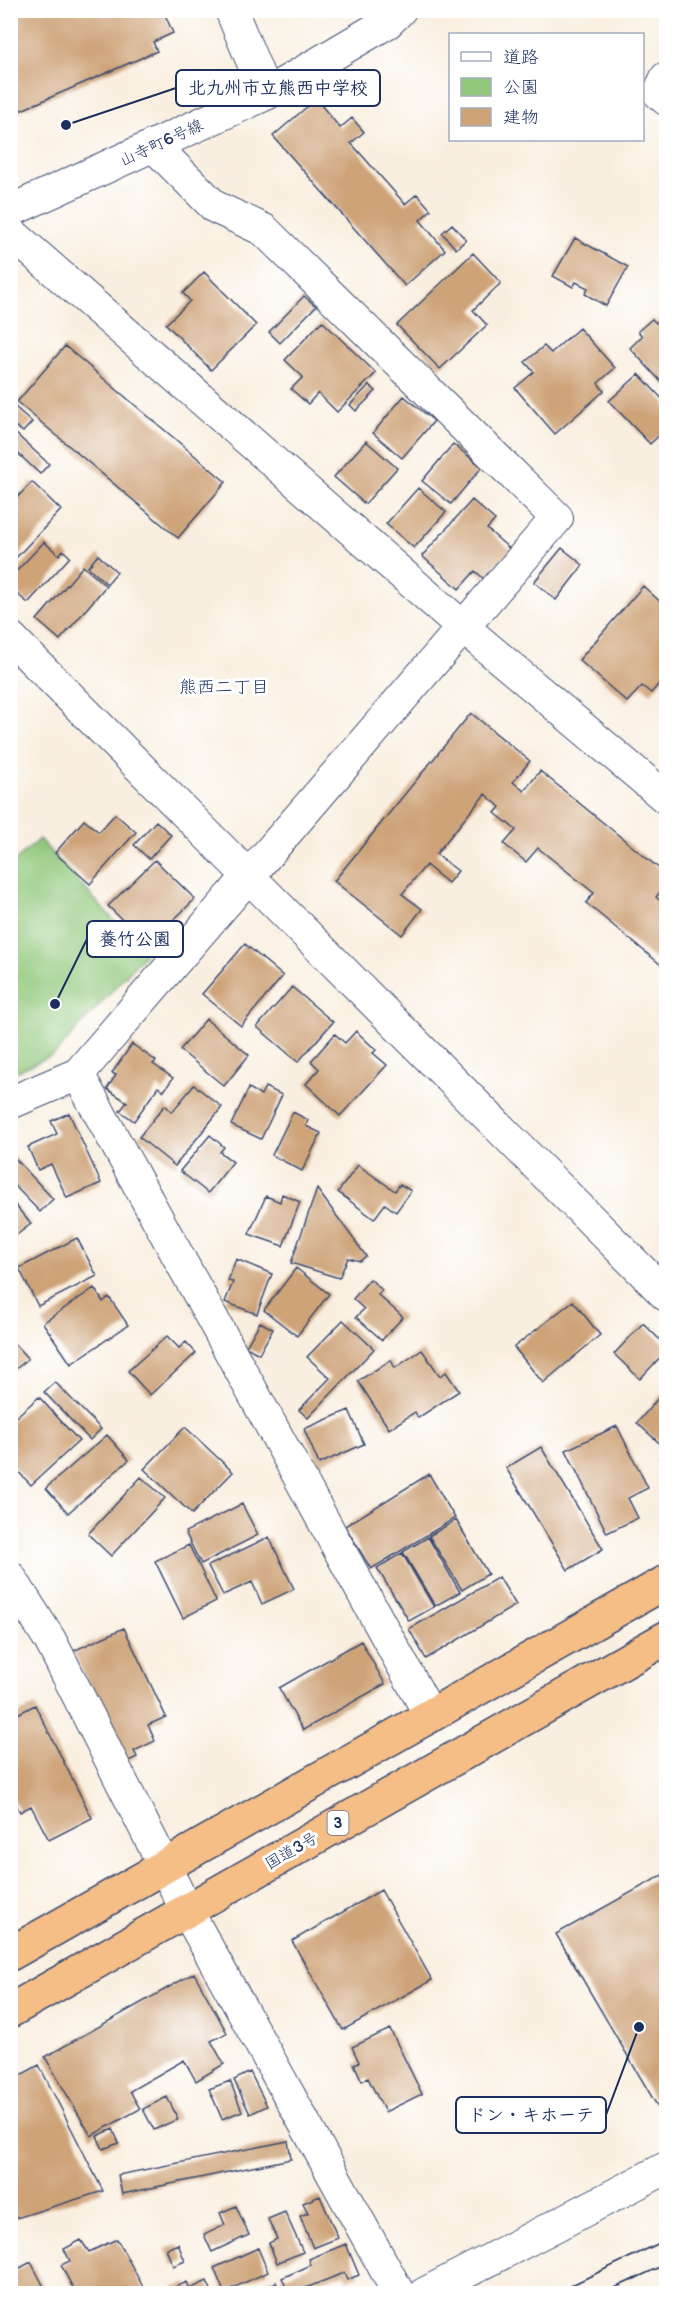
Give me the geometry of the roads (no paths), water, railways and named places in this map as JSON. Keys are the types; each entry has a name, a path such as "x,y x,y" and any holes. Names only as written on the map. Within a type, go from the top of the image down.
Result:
{"highway":[{"path":"10,1954 666,1582"},
{"name":"国道3号","path":"10,2011 666,1638"}],"street":[{"path":"231,10 266,94"},
{"name":"山寺町6号線","path":"10,212 266,94 388,22 400,10"},
{"path":"666,78 659,93 666,99"},
{"path":"10,1103 78,1074 557,518 264,230 214,207 153,145"},
{"path":"10,232 464,628 666,798"},
{"path":"10,637 666,1295"},
{"path":"78,1074 430,1715"},
{"path":"10,1577 50,1640 186,1909 399,2294"},
{"path":"424,2294 666,2168"}],"tram line":[{"path":"553,2294 666,2240"},
{"path":"602,2294 666,2264"}],"place":[{"name":"北九州市立熊西中学校","path":"66,125"},
{"name":"養竹公園","path":"55,1004"},
{"name":"ドン・キホーテ","path":"639,2027"}],"district":[{"name":"熊西二丁目","path":"224,687"}]}
